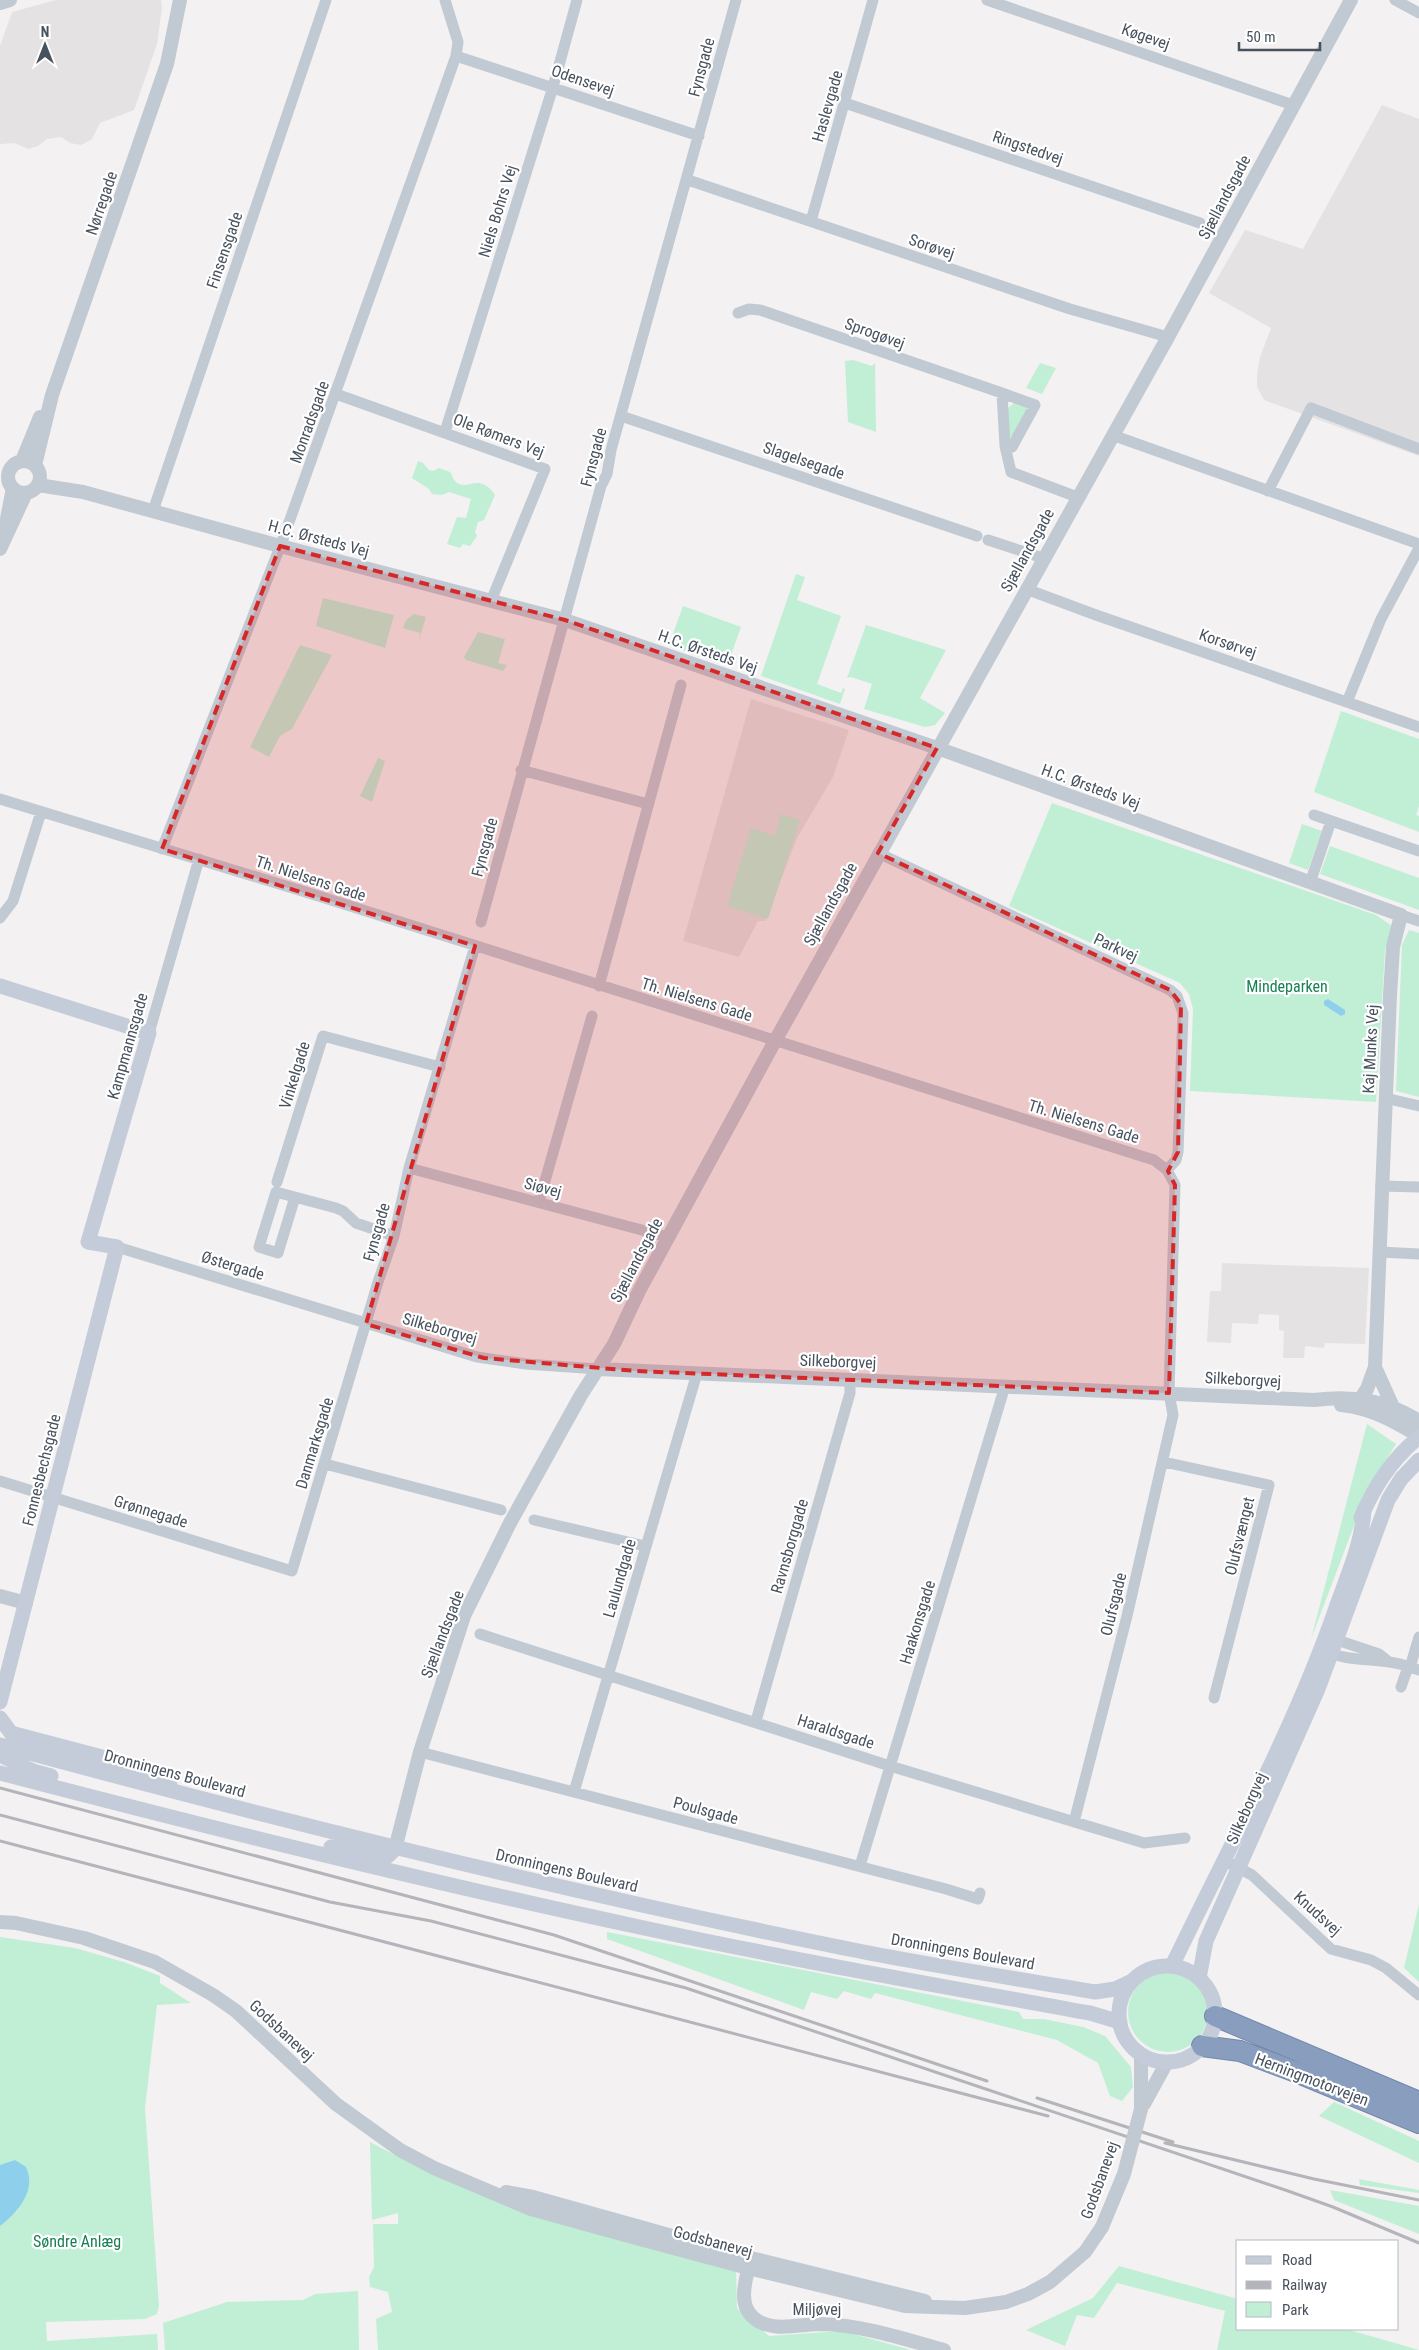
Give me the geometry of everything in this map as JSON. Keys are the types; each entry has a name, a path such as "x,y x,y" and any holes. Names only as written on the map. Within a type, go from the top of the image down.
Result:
{"highway":[{"name":"Herningmotorvejen","path":"1215,2016 1419,2102"},
{"name":"Herningmotorvejen","path":"1202,2046 1240,2051 1296,2072 1419,2124"}],"main road":[{"path":"0,986 148,1033"},
{"name":"Kampmannsgade","path":"88,1242 148,1033"},
{"name":"Østergade","path":"88,1242 117,1247"},
{"name":"Fonnesbechsgade","path":"0,1702 3,1682 26,1603 117,1247"},
{"name":"Silkeborgvej","path":"1282,1738 1290,1707 1364,1510 1386,1470 1405,1448 1419,1437"},
{"name":"Silkeborgvej","path":"1199,1978 1206,1942 1240,1868 1388,1500 1400,1479 1419,1460"},
{"name":"Silkeborgvej","path":"1172,1966 1245,1821 1282,1738 1329,1645 1363,1530 1364,1510"},
{"path":"0,1718 11,1733 102,1757 149,1773 189,1795"},
{"name":"Dronningens Boulevard","path":"0,1745 395,1849 630,1903 837,1947 1095,1992 1115,1989 1132,1981"},
{"path":"0,1755 33,1770 61,1779 76,1792"},
{"path":"0,1773 417,1878 664,1932 835,1967 1090,2013 1120,2022"},
{"path":"276,1844 314,1843 375,1856 388,1856 395,1849"},
{"path":"395,1849 399,1864 417,1878"},
{"path":"1172,1966 1182,1968 1199,1978 1209,1991 1215,2016 1209,2037 1202,2046 1186,2058 1167,2062 1153,2060 1141,2054 1131,2045 1124,2034 1120,2022 1120,2007 1124,1993 1132,1981 1151,1969 1172,1966"}],"street":[{"path":"0,3 10,0"},
{"name":"Nørregade","path":"176,0 176,20"},
{"name":"Nørregade","path":"2,543 19,475 52,395 162,78 180,0"},
{"name":"Finsensgade","path":"153,511 326,0"},
{"name":"Monradsgade","path":"162,849 280,546 456,56 458,42 445,0"},
{"name":"Niels Bohrs Vej","path":"445,432 554,87 577,0"},
{"name":"Fynsgade","path":"481,922 521,770 565,620 601,486 608,469 736,0"},
{"name":"Haslevgade","path":"811,221 873,0"},
{"name":"Køgevej","path":"987,0 1294,105"},
{"name":"Sjællandsgade","path":"395,1849 420,1752 464,1616 510,1523 614,1344 668,1237 878,853 1168,337 1351,0"},
{"path":"1395,0 1419,13"},
{"name":"Odensevej","path":"456,56 699,136"},
{"name":"Ringstedvej","path":"845,103 1200,223"},
{"name":"Sorøvej","path":"688,180 1070,310 1168,337"},
{"name":"Sprogøvej","path":"738,312 749,308 760,310 1035,405 1012,447 1005,446"},
{"path":"1002,393 1005,446 1011,472 1077,497"},
{"name":"Ole Rømers Vej","path":"336,394 545,469 491,601"},
{"path":"1268,491 1311,408 1419,449"},
{"name":"Slagelsegade","path":"621,416 1043,558"},
{"path":"1112,435 1419,544"},
{"name":"H.C. Ørsteds Vej","path":"19,475 280,546 565,620 937,748 1419,921"},
{"path":"1347,702 1381,619 1419,548"},
{"name":"Korsørvej","path":"1026,589 1419,727"},
{"path":"599,986 681,685"},
{"path":"521,770 648,804"},
{"name":"Th. Nielsens Gade","path":"0,799 199,859 1154,1160 1167,1170"},
{"path":"0,918 13,901 21,881 41,812"},
{"path":"1314,816 1419,852"},
{"path":"1310,882 1332,821"},
{"name":"Parkvej","path":"878,853 1170,990 1178,996 1183,1013 1178,1144 1176,1160 1167,1170"},
{"name":"Kampmannsgade","path":"148,1033 199,859"},
{"name":"Kaj Munks Vej","path":"1361,1398 1367,1390 1375,1367 1381,1186 1393,946 1401,915"},
{"name":"Fynsgade","path":"366,1324 394,1236 409,1168 475,946"},
{"path":"539,1202 592,1016"},
{"name":"Vinkelgade","path":"277,1182 323,1036 440,1068"},
{"path":"1385,1098 1419,1106"},
{"name":"Siøvej","path":"409,1168 668,1237"},
{"path":"1167,1170 1175,1185 1169,1393"},
{"path":"1381,1186 1419,1187"},
{"path":"295,1198 278,1253 259,1247 276,1192 336,1208 343,1211 356,1223 394,1236"},
{"name":"Østergade","path":"117,1247 366,1324"},
{"path":"1380,1252 1419,1254"},
{"name":"Silkeborgvej","path":"366,1324 484,1358 598,1369 1314,1400 1372,1411 1391,1419 1419,1437"},
{"name":"Danmarksgade","path":"292,1571 366,1324"},
{"name":"Kaj Munks Vej","path":"1375,1367 1393,1407"},
{"name":"Laulundgade","path":"574,1792 696,1373"},
{"name":"Ravnsborggade","path":"756,1721 850,1392 850,1379"},
{"name":"Haakonsgade","path":"860,1866 1005,1386"},
{"name":"Olufsgade","path":"1074,1822 1164,1462 1173,1415 1169,1393"},
{"name":"Silkeborgvej","path":"1314,1400 1345,1397 1361,1398 1393,1407 1419,1421"},
{"name":"Olufsvænget","path":"1164,1462 1269,1485 1214,1698"},
{"path":"325,1464 501,1510"},
{"name":"Grønnegade","path":"0,1481 292,1571"},
{"path":"534,1520 645,1546"},
{"path":"0,1596 26,1603"},
{"name":"Haraldsgade","path":"480,1634 756,1721 890,1766 1144,1843 1185,1838"},
{"path":"1401,1687 1412,1668 1419,1637"},
{"path":"1329,1645 1378,1662 1389,1662 1412,1668"},
{"name":"Poulsgade","path":"420,1752 860,1866 946,1889 978,1900 980,1894"},
{"name":"Knudsvej","path":"1225,1861 1240,1868 1277,1898 1331,1949 1371,1960 1386,1968 1419,1995"},
{"name":"Godsbanevej","path":"0,1922 16,1923 84,1938 123,1950 155,1962 193,1982 236,2011 336,2104 367,2128 400,2150 434,2168 480,2187 533,2197 749,2263 905,2295 943,2307 965,2308 988,2305 1028,2294 1050,2282 1085,2252 1102,2227 1124,2174 1142,2110 1167,2062"},
{"name":"Godsbanevej","path":"0,1930 44,1930"},
{"name":"Godsbanevej","path":"1141,2054 1142,2110"},
{"name":"Miljøvej","path":"749,2263 744,2291 746,2310 754,2319 766,2325 846,2326 944,2350"}],"highlighted area":[{"path":"280,546 565,620 937,748 878,853 1170,990 1181,1004 1178,1152 1168,1171 1175,1185 1169,1393 636,1371 484,1358 366,1324 475,946 162,849"}],"shaded area":[{"path":"56,0 161,0 162,8 157,44 134,110 100,123 92,139 81,145 70,143 61,137 47,139 38,146 28,149 15,143 0,144 0,46 12,12"},
{"path":"1382,105 1419,119 1419,456 1264,400 1257,387 1257,374 1260,357 1271,328 1209,293 1245,230 1303,249"},
{"path":"751,699 849,730 833,777 797,838 765,921 758,921 739,957 683,941"},
{"path":"1222,1263 1369,1268 1365,1344 1325,1343 1324,1348 1305,1346 1304,1358 1283,1358 1284,1331 1279,1330 1279,1315 1259,1314 1258,1324 1232,1323 1231,1343 1207,1342 1210,1291 1221,1291"}],"green space":[{"path":"853,360 872,366 875,363 876,432 848,422 845,361"},
{"path":"1040,363 1056,368 1042,394 1026,388"},
{"path":"1016,401 1028,408 1012,437 1008,437 1006,410"},
{"path":"418,461 423,463 429,470 433,471 439,468 450,472 455,481 460,484 484,484 495,495 484,520 478,522 475,532 477,536 470,546 463,544 460,548 447,544 457,517 466,518 471,499 449,492 442,495 432,494 429,489 412,478"},
{"path":"796,574 805,577 797,600 841,616 817,684 841,693 843,688 845,689 840,704 761,676"},
{"path":"323,598 394,615 385,648 316,626"},
{"path":"683,606 741,627 727,666 669,645"},
{"path":"414,614 426,617 418,643 420,633 403,628 406,620"},
{"path":"866,625 946,650 920,698 945,713 935,725 925,727 864,709 872,684 851,677 847,678"},
{"path":"478,632 505,639 498,663 507,665 503,671 466,660 464,657"},
{"path":"300,645 332,655 292,729 280,736 269,757 250,747"},
{"path":"1341,711 1419,739 1419,806 1416,815 1419,816 1419,832 1314,792"},
{"path":"378,758 385,761 372,802 360,796"},
{"name":"Mindeparken","path":"1052,803 1376,915 1392,926 1385,950 1376,1102 1190,1091 1193,1009 1189,994 1180,983 1009,906"},
{"path":"781,814 800,820 768,919 727,906 751,828 775,836"},
{"path":"1302,824 1322,831 1308,870 1289,863"},
{"path":"1330,846 1419,878 1419,910 1320,874"},
{"path":"1409,930 1419,933 1419,1097 1396,1091 1402,945"},
{"path":"1367,1424 1396,1444 1368,1489 1311,1639"},
{"path":"1419,1904 1419,1982 1404,1968"},
{"path":"607,1932 1019,2012 1023,2019 1044,2019 1083,2027 1105,2036 1131,2067 1133,2087 1122,2101 1110,2096 1098,2063 1057,2040 875,1993 871,1999 844,1991 837,1999 811,1992 804,2010 607,1939"},
{"name":"Søndre Anlæg","path":"0,1937 75,1948 124,1962 160,1976 160,1983 191,2003 157,2005 145,2108 159,2306 157,2314 145,2319 46,2322 47,2341 157,2334 158,2350 0,2350"},
{"path":"1168,1972 1183,1975 1196,1984 1205,1997 1208,2012 1205,2027 1196,2040 1183,2049 1168,2052 1153,2049 1140,2040 1131,2027 1128,2012 1131,1997 1140,1984 1153,1975"},
{"path":"1334,2102 1419,2141 1419,2163 1319,2116"},
{"path":"370,2142 424,2170 543,2215 736,2269 737,2308 769,2336 842,2331 911,2350 378,2350 376,2319 392,2312 388,2292 370,2287 369,2277 374,2267 373,2224 398,2224 398,2213 372,2220"},
{"path":"1359,2179 1419,2190 1419,2193 1360,2185"},
{"path":"1330,2190 1419,2206 1419,2234 1334,2200"},
{"path":"1119,2266 1236,2298 1236,2330 1349,2330 1419,2350 1217,2350 1225,2311 1117,2283 1094,2318 1077,2315 1065,2346 1026,2330 1093,2298"},
{"path":"358,2291 359,2350 165,2350 163,2323 227,2302 303,2300 315,2294"}],"water":[{"path":"1328,999 1345,1010 1345,1014 1341,1016 1324,1005 1324,1001"},
{"path":"15,2160 26,2167 29,2184 24,2200 0,2226 0,2165"}],"railway":[{"path":"0,1788 554,1935 987,2081"},
{"path":"0,1815 330,1902 431,1921 686,1988 1288,2191 1333,2207 1419,2243"},
{"path":"0,1841 1048,2116"},
{"path":"1037,2098 1173,2142"},
{"path":"1165,2143 1314,2179 1419,2200"}]}
